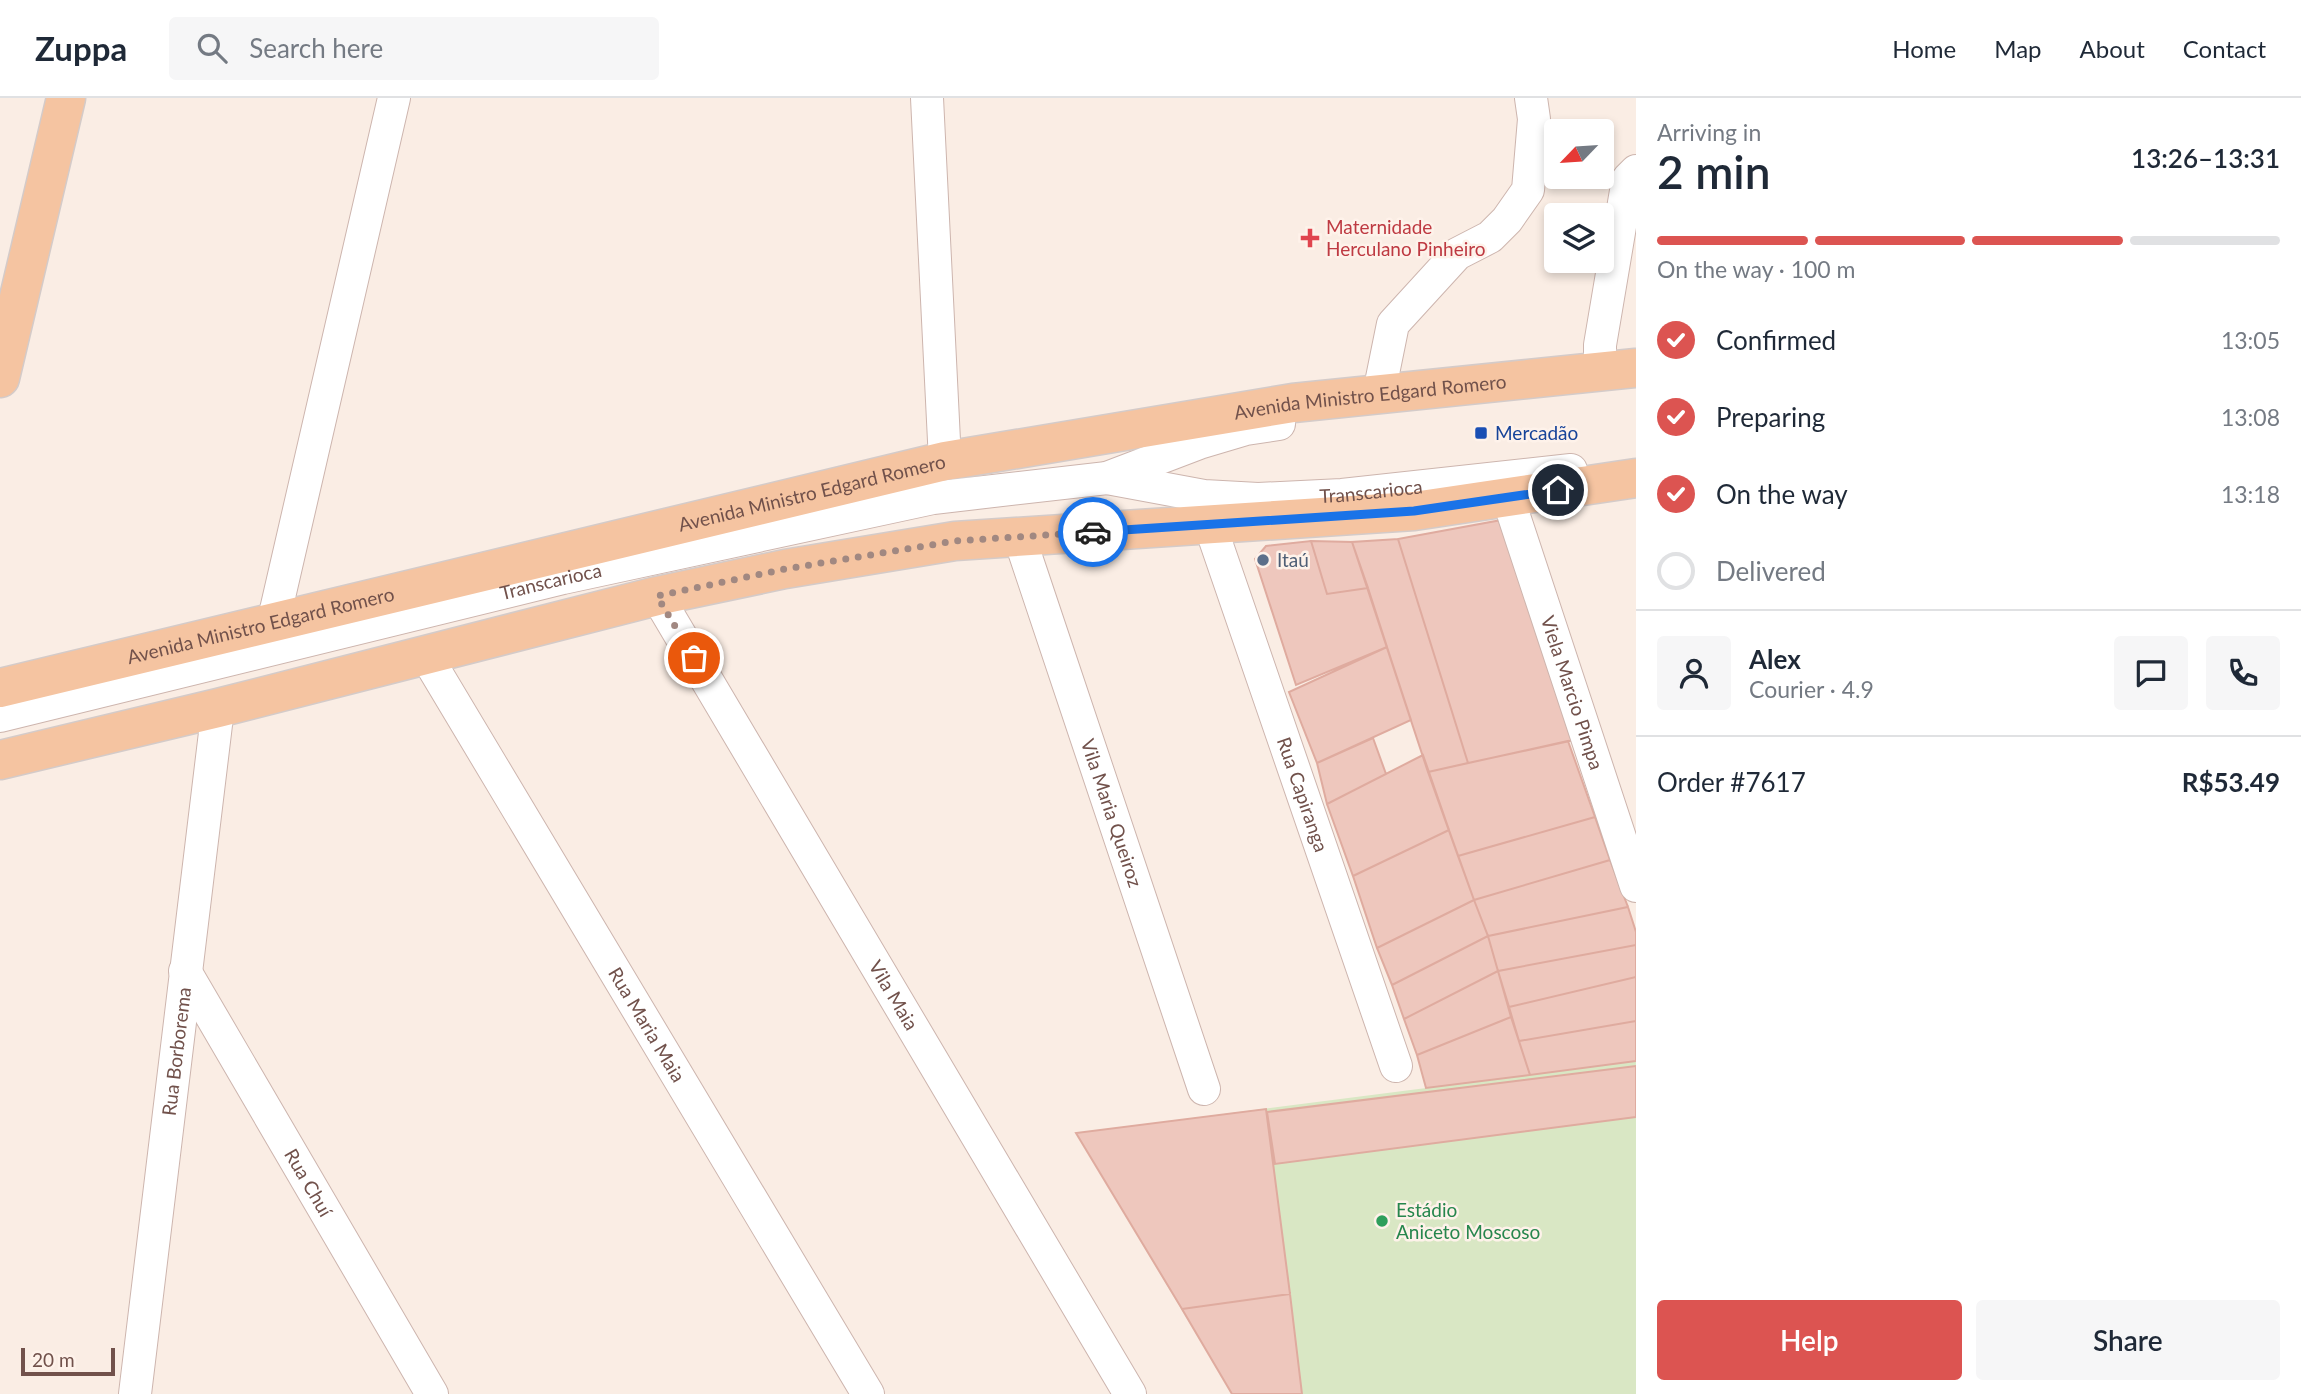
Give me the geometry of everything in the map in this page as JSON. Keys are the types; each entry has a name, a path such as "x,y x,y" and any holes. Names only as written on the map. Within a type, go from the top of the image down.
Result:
{"main road":[{"path":"0,378 66,98"},
{"name":"Avenida Ministro Edgard Romero","path":"0,688 945,461 1293,403 1618,369"},
{"path":"0,760 218,708 657,596 785,569 955,541 1414,511 1636,478"}],"street":[{"path":"273,623 394,98"},
{"path":"927,98 945,461"},
{"path":"1379,393 1393,324 1457,254 1490,237 1507,220 1528,190 1534,119 1531,98"},
{"path":"1618,369 1600,345 1628,179 1636,172"},
{"name":"Transcarioca","path":"0,716 563,578 933,498 1107,478 1199,443 1246,429 1468,396 1636,384"},
{"name":"Transcarioca","path":"1107,478 1204,496 1258,499 1342,495 1636,462"},
{"name":"Viela Marcio Pimpa","path":"1508,498 1636,886"},
{"name":"Rua Capiranga","path":"1210,525 1396,1066"},
{"name":"Vila Maria Queiroz","path":"1019,536 1204,1089"},
{"name":"Vila Maia","path":"657,596 1130,1394"},
{"name":"Rua Maria Maia","path":"425,654 868,1394"},
{"name":"Rua Borborema","path":"135,1394 218,708"},
{"name":"Rua Chuí","path":"185,971 432,1394"}],"green space":[{"name":"Estádio Aniceto Moscoso","path":"1636,1061 1636,1394 1232,1394 1076,1133"}],"building":[{"path":"1507,519 1579,739 1468,763 1398,539"},
{"path":"1398,539 1468,763 1428,772 1352,542"},
{"path":"1311,541 1327,594 1368,588 1387,647 1296,685 1255,559 1266,546"},
{"path":"1311,541 1352,542 1368,588 1327,594"},
{"path":"1387,647 1411,720 1317,763 1289,692"},
{"path":"1373,738 1386,774 1327,804 1317,763"},
{"path":"1568,741 1595,817 1458,856 1428,772"},
{"path":"1423,755 1449,830 1353,876 1327,804"},
{"path":"1595,817 1610,860 1474,900 1458,856"},
{"path":"1449,830 1474,900 1377,948 1353,876"},
{"path":"1610,860 1628,907 1488,936 1474,900"},
{"path":"1474,900 1488,936 1392,985 1377,948"},
{"path":"1628,907 1636,932 1636,945 1498,971 1488,936"},
{"path":"1488,936 1498,971 1404,1019 1392,985"},
{"path":"1636,945 1636,977 1509,1007 1498,971"},
{"path":"1498,971 1511,1017 1417,1055 1404,1019"},
{"path":"1636,977 1636,1021 1519,1041 1509,1007"},
{"path":"1511,1017 1530,1075 1426,1088 1417,1055"},
{"path":"1636,1021 1636,1061 1530,1075 1519,1041"},
{"path":"1636,1066 1636,1117 1275,1164 1267,1112"},
{"path":"1266,1109 1290,1294 1182,1309 1076,1133"},
{"path":"1290,1294 1302,1394 1232,1394 1182,1309"}],"way so far":[{"path":"694,658 657,596 785,569 955,541 1093,532"}],"place":[{"name":"Maternidade Herculano Pinheiro","path":"1310,238"},
{"name":"Mercadão","path":"1481,433"},
{"name":"Itaú","path":"1263,560"},
{"name":"Estádio Aniceto Moscoso","path":"1382,1221"}],"route":[{"path":"1093,532 1414,511 1558,490"}]}
